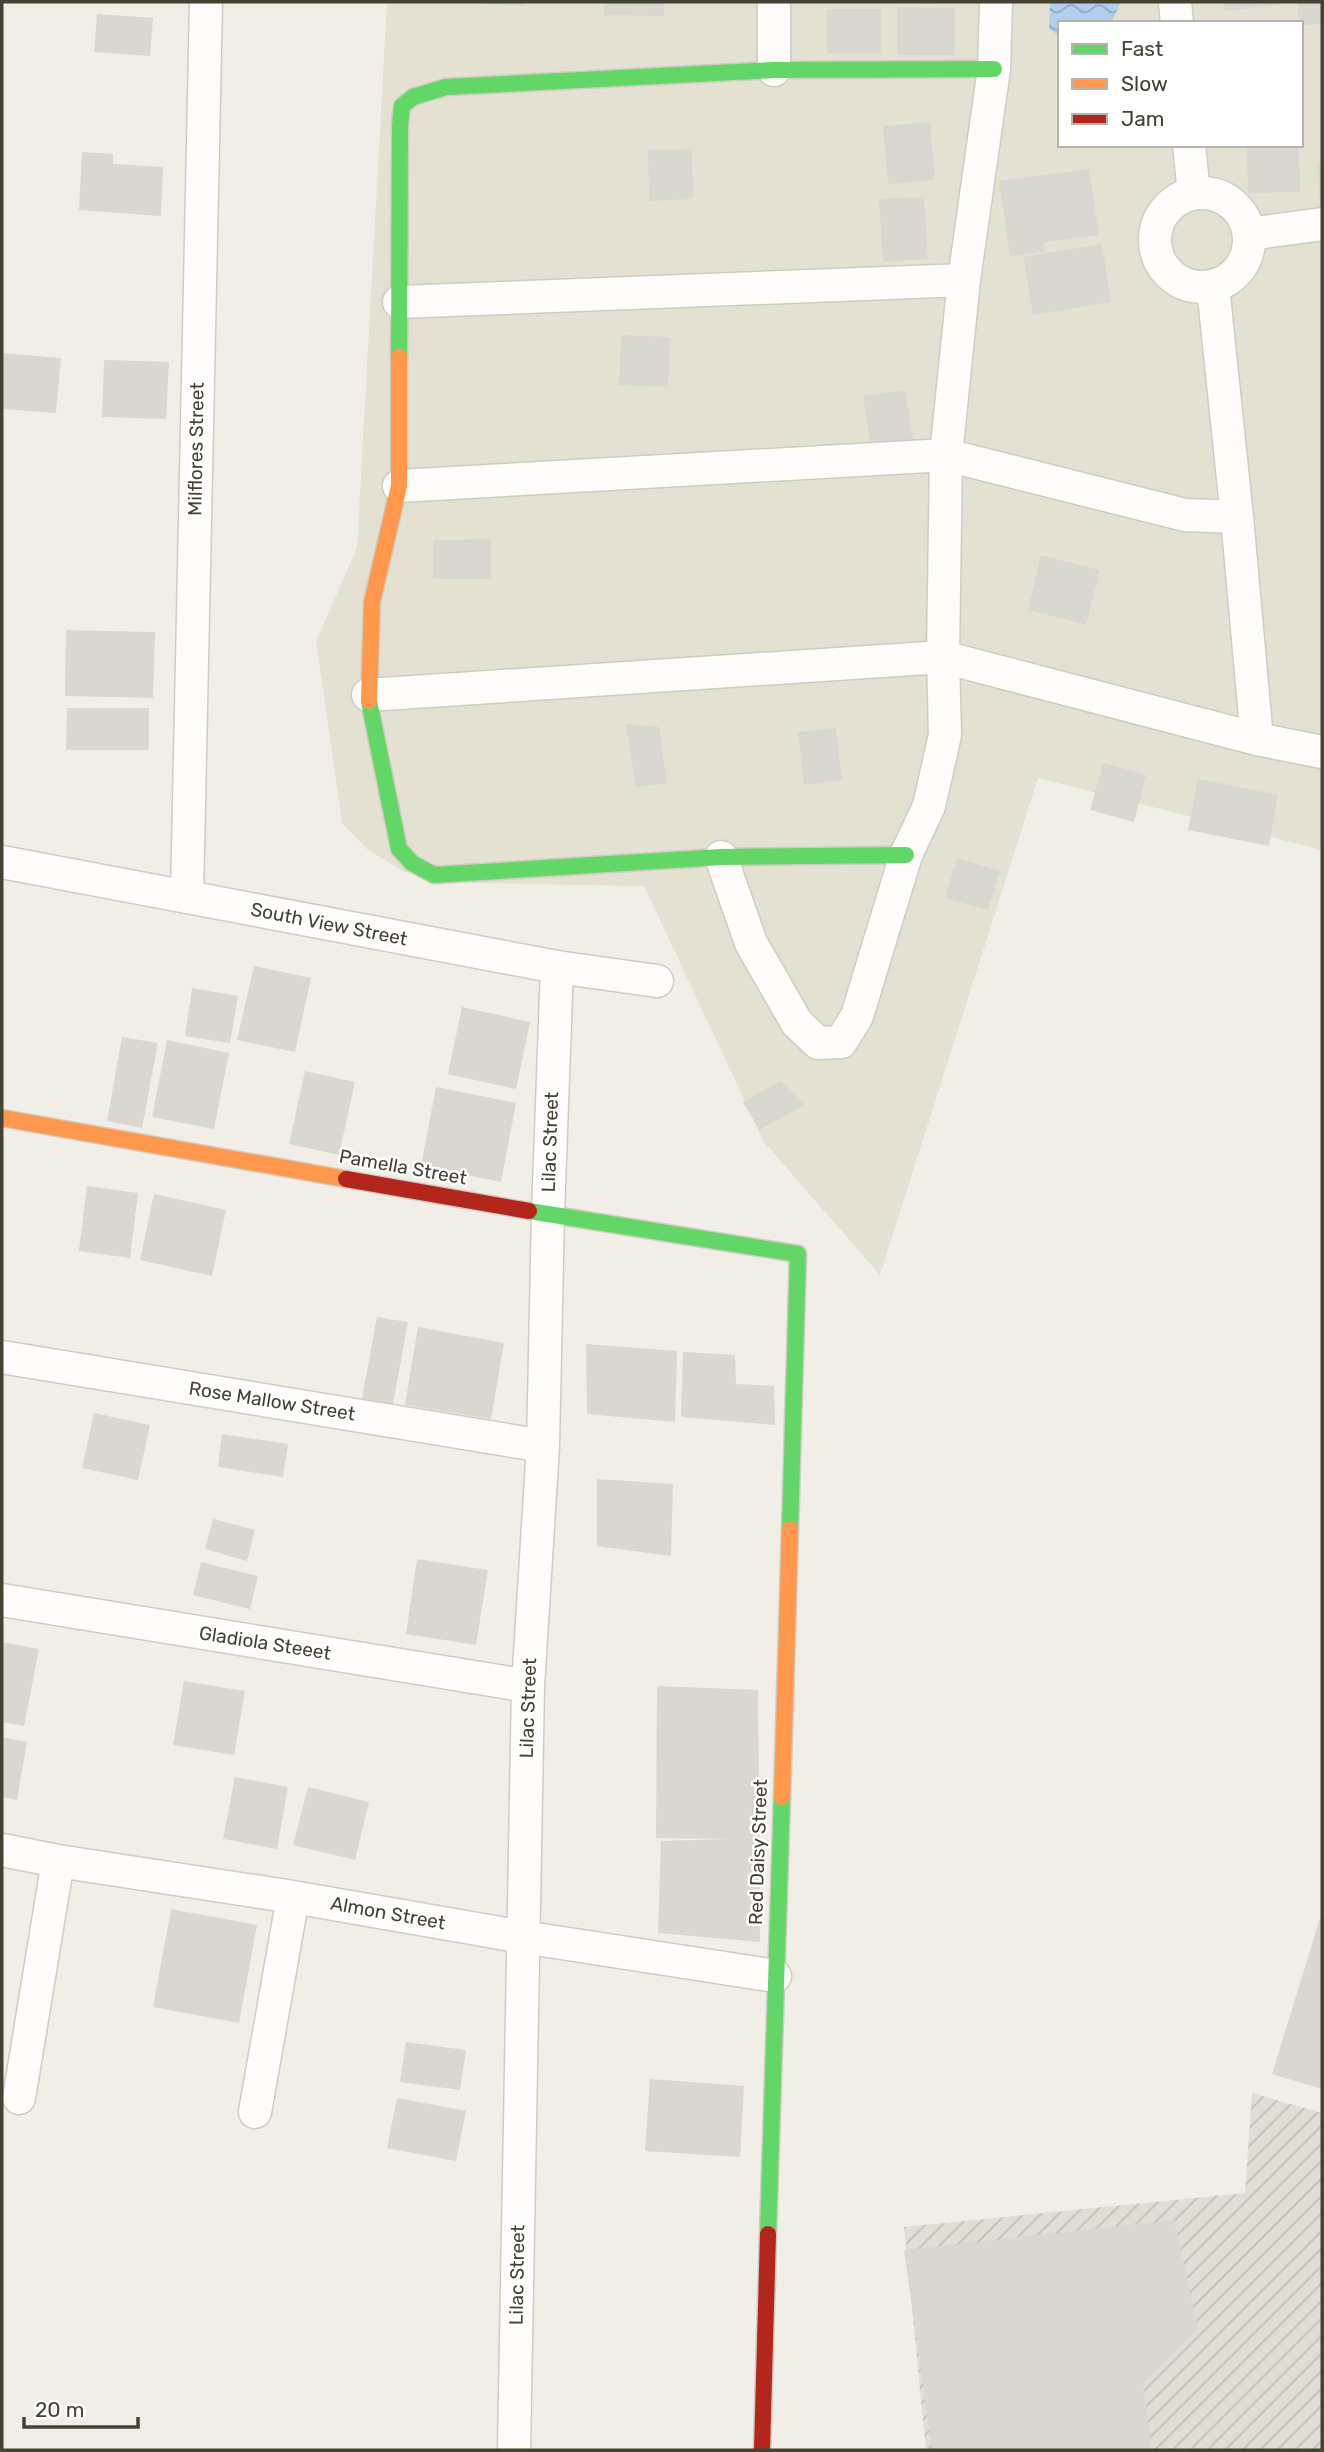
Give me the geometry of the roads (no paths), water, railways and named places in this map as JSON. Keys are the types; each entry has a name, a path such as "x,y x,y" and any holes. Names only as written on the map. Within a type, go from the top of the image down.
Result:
{"street":[{"name":"Milflores Street","path":"187,897 206,2"},
{"path":"774,2 774,70"},
{"path":"721,857 751,943 797,1023 818,1043 841,1042 857,1016 906,855 929,806 945,735 943,657 946,455 964,280 994,69 996,2"},
{"path":"1175,2 1177,21"},
{"path":"906,855 721,857 434,875 412,863 399,849 368,695 372,602 399,486 402,106 413,97 446,87 774,70 994,69"},
{"path":"1189,147 1194,193"},
{"path":"1194,193 1209,193 1224,198 1236,207 1245,219 1249,234 1245,261 1237,273 1226,282 1213,287 1197,288 1182,284 1170,276 1160,264 1155,250 1154,234 1167,207 1194,193"},
{"path":"1249,234 1322,224"},
{"path":"400,302 964,280"},
{"path":"1213,287 1257,739"},
{"path":"399,486 946,455 1185,515 1237,517"},
{"path":"368,695 943,657 1257,739 1322,752"},
{"name":"South View Street","path":"2,862 556,967 657,981"},
{"name":"Lilac Street","path":"514,2450 528,1686 543,1446 556,967"},
{"name":"Pamella Street","path":"2,1118 548,1214 798,1254"},
{"name":"Red Daisy Street","path":"762,2450 798,1254"},
{"name":"Rose Mallow Street","path":"2,1357 543,1446"},
{"name":"Gladiola Steeet","path":"2,1600 528,1686"},
{"name":"Almon Street","path":"2,1850 775,1976"},
{"path":"19,2098 58,1861"},
{"path":"255,2112 293,1896"}],"water":[{"path":"1050,2 1121,2 1112,21 1058,21 1058,35 1049,29"}]}
